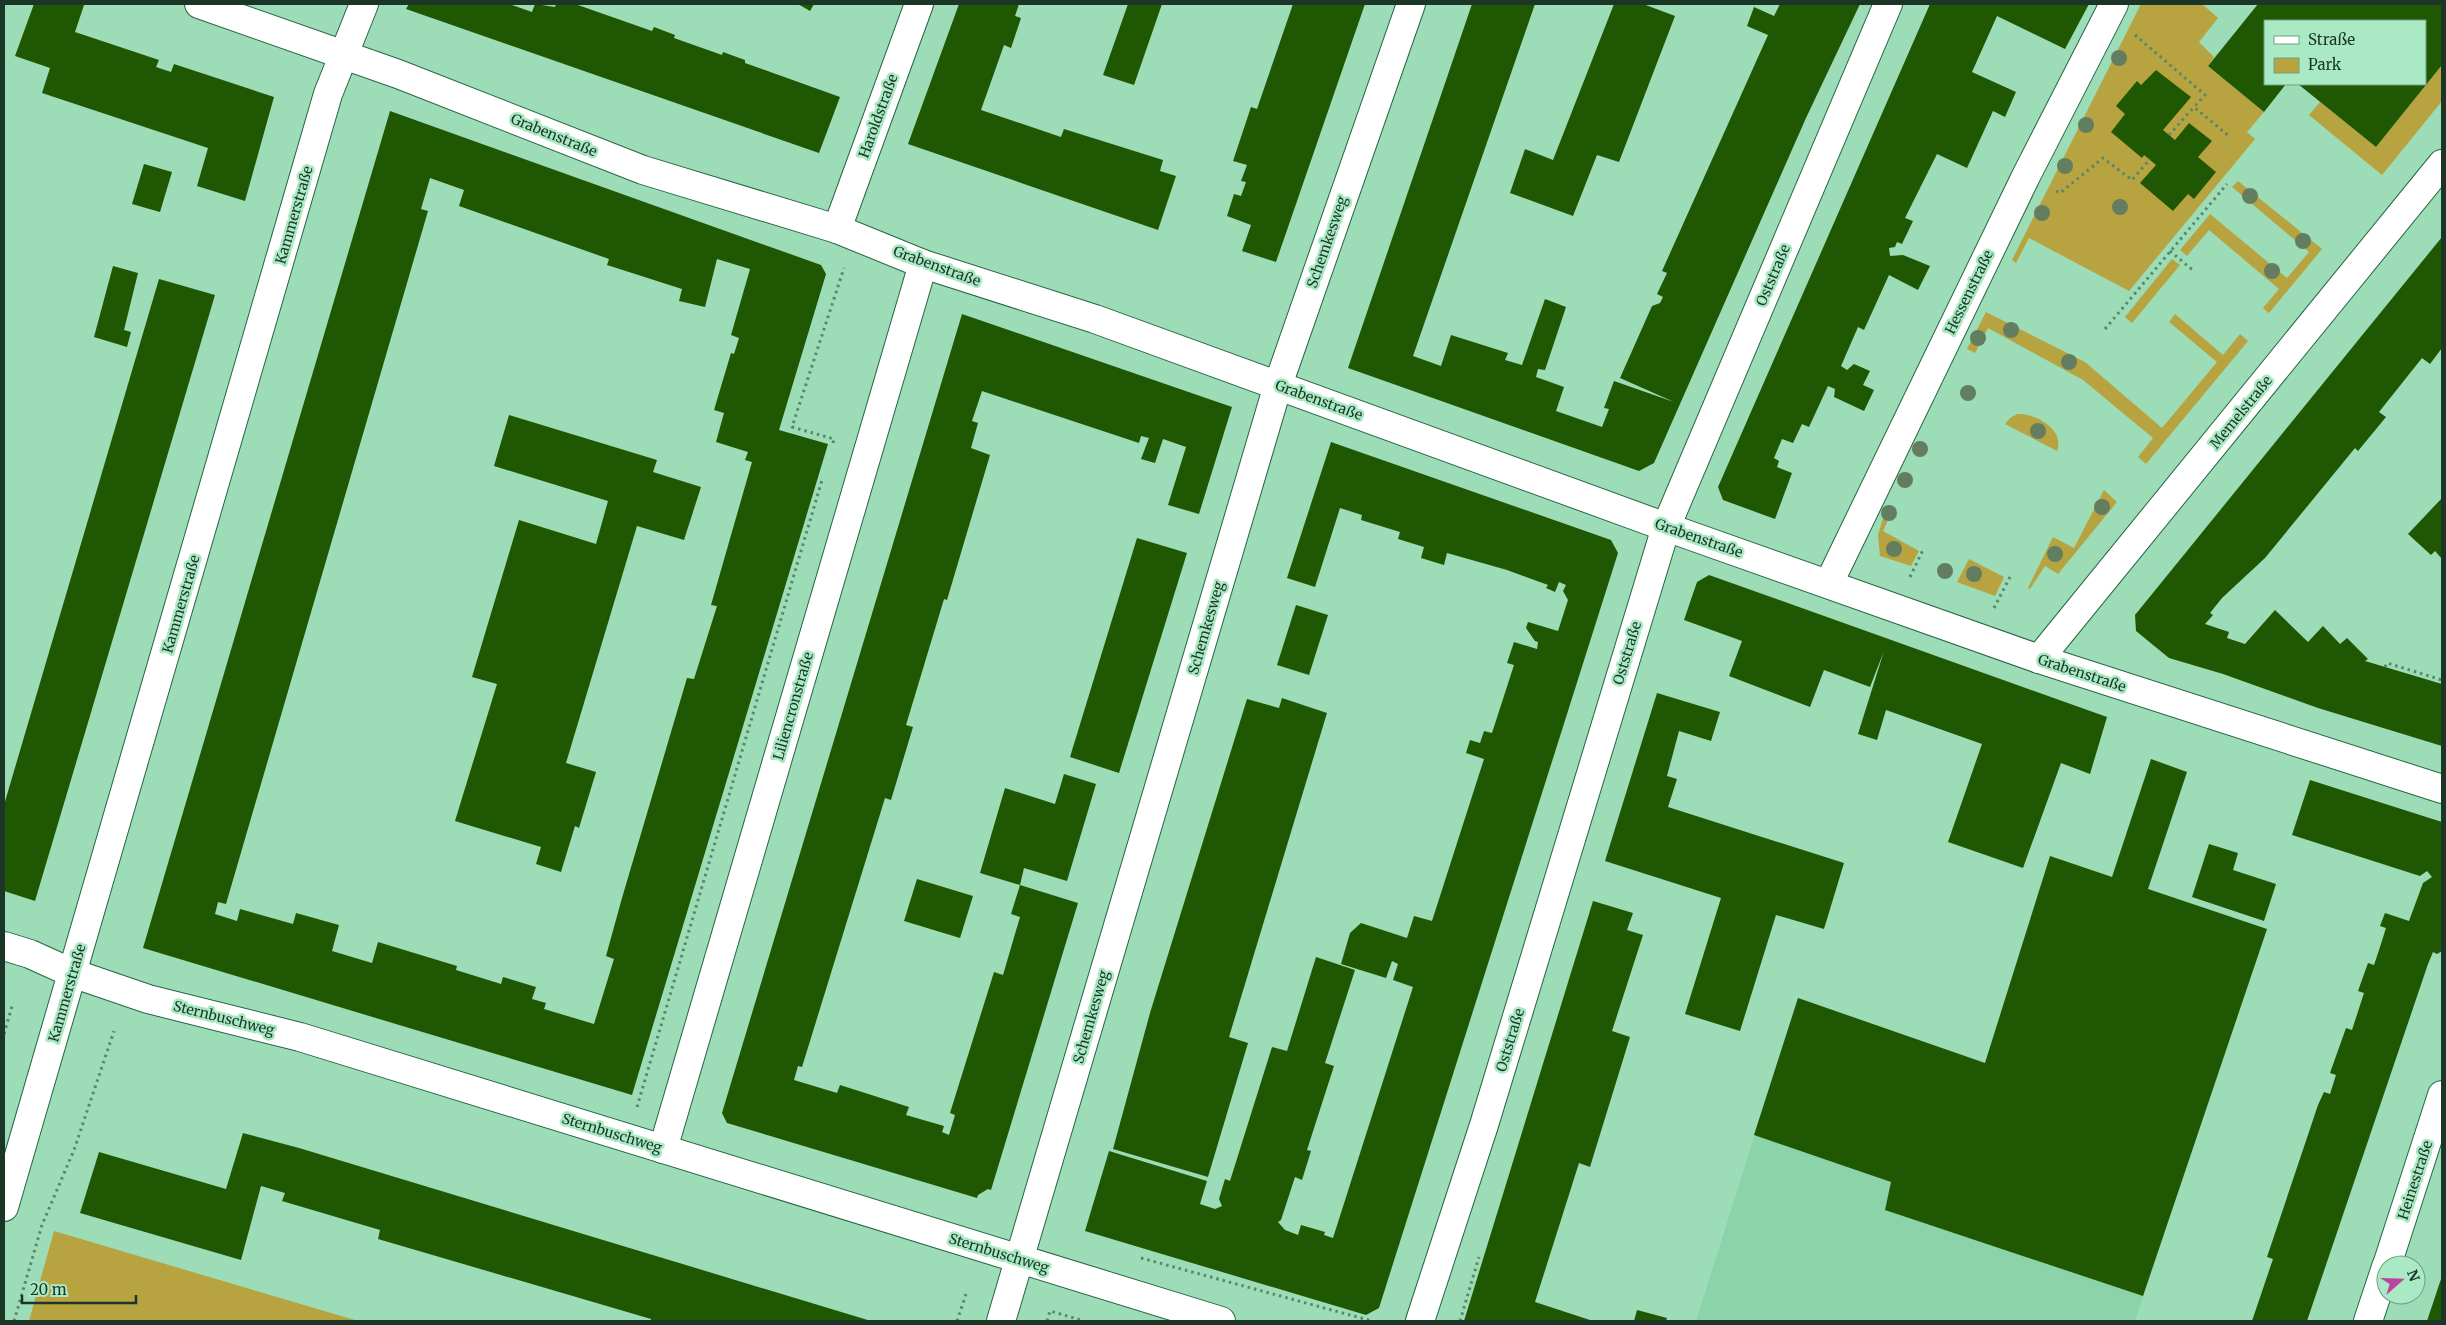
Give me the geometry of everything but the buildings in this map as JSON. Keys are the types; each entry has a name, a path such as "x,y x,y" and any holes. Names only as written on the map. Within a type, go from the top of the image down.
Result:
{"street":[{"name":"Grabenstraße","path":"198,4 346,55 643,170 846,232 923,264 1095,319 1666,527 1829,583 2039,659 2442,789"},
{"name":"Kammerstraße","path":"4,1207 328,94 346,55 364,4"},
{"name":"Haroldstraße","path":"846,232 919,4"},
{"name":"Schemkesweg","path":"1001,1321 1278,385 1411,4"},
{"name":"Oststraße","path":"1420,1321 1490,1106 1666,527 1888,4"},
{"name":"Hessenstraße","path":"1829,583 2026,176 2112,9"},
{"name":"Memelstraße","path":"2039,659 2442,164"},
{"name":"Liliencronstraße","path":"663,1149 923,264"},
{"name":"Sternbuschweg","path":"4,946 30,954 72,973 148,999 300,1037 1221,1321"},
{"name":"Heinestraße","path":"2390,1255 2442,1094"},
{"name":"Heinestraße","path":"2368,1321 2376,1297"}],"path":[{"path":"2112,9 2205,95 2169,136"},
{"path":"2194,107 2230,137"},
{"path":"2026,176 2060,193 2103,158 2132,180 2150,159"},
{"path":"2105,329 2227,184"},
{"path":"831,448 834,439 792,426 846,232"},
{"path":"2170,251 2195,272"},
{"path":"636,1110 822,477"},
{"path":"2385,667 2387,663 2442,680"},
{"path":"4,1034 12,1006"},
{"path":"14,1321 42,1225 74,1150 114,1031"},
{"path":"1134,1256 1372,1321"},
{"path":"957,1321 966,1294"},
{"path":"1047,1321 1050,1311 1084,1321"}],"shaded area":[{"path":"2050,856 2267,929 2135,1321 1696,1321 1798,998 1985,1063"}],"green space":[{"path":"2141,4 2202,4 2218,18 2199,42 2214,57 2208,66 2264,112 2247,132 2255,139 2129,291 2029,238 2016,263 2012,260"},
{"path":"2442,65 2442,101 2382,175 2309,115 2320,102 2376,147"},
{"path":"2238,181 2322,249 2269,313 2263,308 2279,289 2209,230 2187,256 2180,250 2210,214 2287,278 2309,252 2232,187"},
{"path":"2172,259 2180,265 2132,323 2125,317"},
{"path":"1986,312 2085,362 2162,428 2217,362 2169,322 2175,314 2223,355 2240,334 2248,341 2146,464 2138,457 2153,438 2083,380 1988,328 1975,353 1967,349"},
{"path":"2017,414 2032,416 2047,424 2057,436 2057,451 2005,424"},
{"path":"2104,490 2117,502 2058,574 2045,566 2030,589 2028,588 2053,537 2074,548"},
{"path":"1883,518 1888,520 1883,531 1919,551 1911,566 1880,556 1878,535"},
{"path":"1969,559 2004,577 1995,596 1957,582"},
{"path":"54,1231 358,1321 29,1321"}]}
